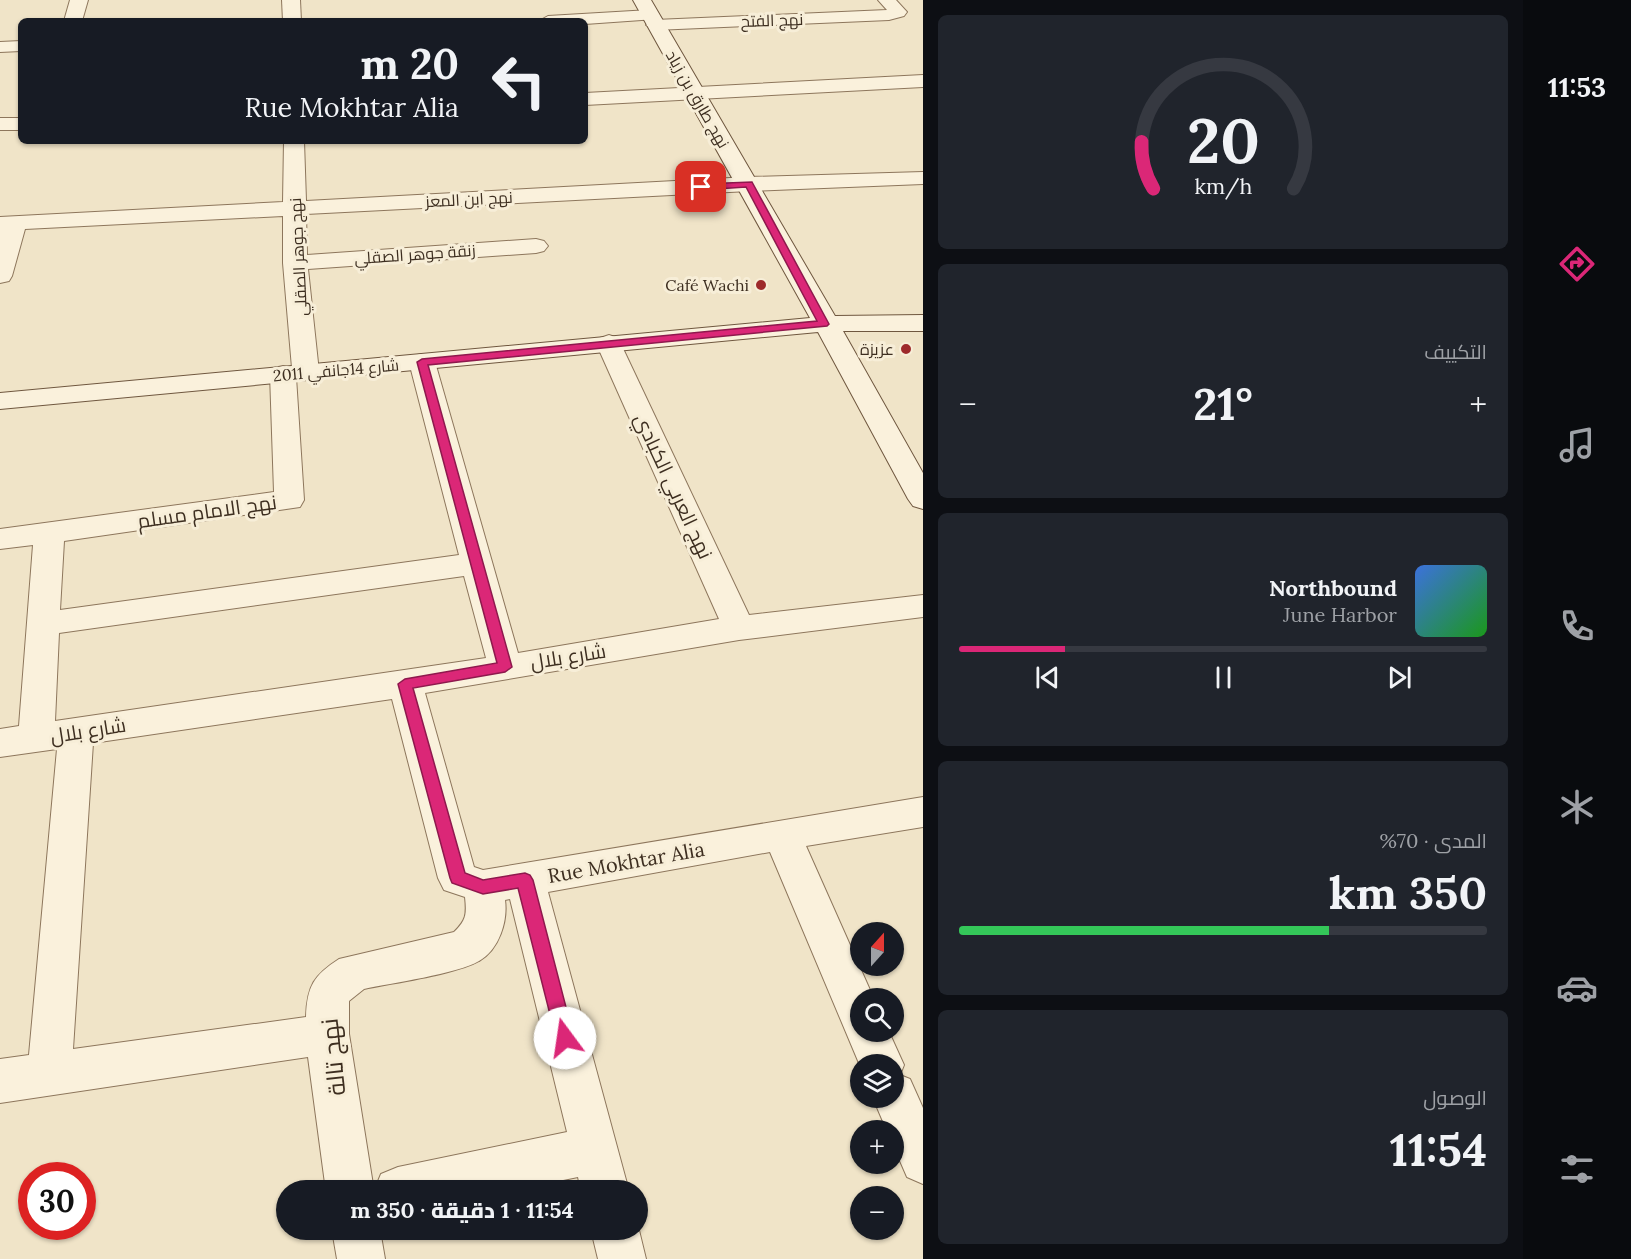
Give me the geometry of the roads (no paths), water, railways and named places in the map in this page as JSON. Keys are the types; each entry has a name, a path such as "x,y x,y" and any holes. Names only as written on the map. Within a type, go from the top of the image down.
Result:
{"street":[{"path":"74,18 79,0"},
{"path":"291,0 292,18"},
{"name":"نهج الفتح","path":"586,18 649,13 888,8"},
{"name":"نهج طارق بن زياد","path":"649,13 694,95 749,184 824,324 923,499"},
{"path":"0,47 18,46"},
{"path":"588,99 923,81"},
{"path":"0,124 18,124"},
{"name":"نهج جوهر الصقلي","path":"294,144 295,373"},
{"name":"نهج ابن المعز","path":"0,276 8,223 749,184 923,178"},
{"name":"زنقة جوهر الصقلي","path":"295,262 536,246"},
{"name":"شارع 14جانفي 2011","path":"0,401 824,324 923,323"},
{"name":"نهج العربي الكبادي","path":"609,343 739,628"},
{"path":"422,362 505,667"},
{"name":"نهج الامام مسلم","path":"0,539 289,500 295,373"},
{"path":"36,738 49,533"},
{"path":"42,624 477,563"},
{"name":"شارع بلال","path":"0,744 405,684 739,628 923,606"},
{"path":"405,684 458,878 483,887"},
{"path":"49,1074 76,731"},
{"name":"Rue Mokhtar Alia","path":"483,887 782,834 923,812"},
{"path":"782,834 850,992"},
{"path":"509,1180 599,1171 525,880"},
{"name":"نهج تالة","path":"348,1180 327,1034 328,995 339,982 354,972 465,948 480,933 487,916 483,887"},
{"path":"0,1081 327,1034"},
{"path":"900,1108 923,1161"},
{"path":"357,1240 360,1259"},
{"path":"617,1240 622,1259"}],"place":[{"name":"Café Wachi","path":"761,285"},
{"name":"عزيزة","path":"906,349"}]}
